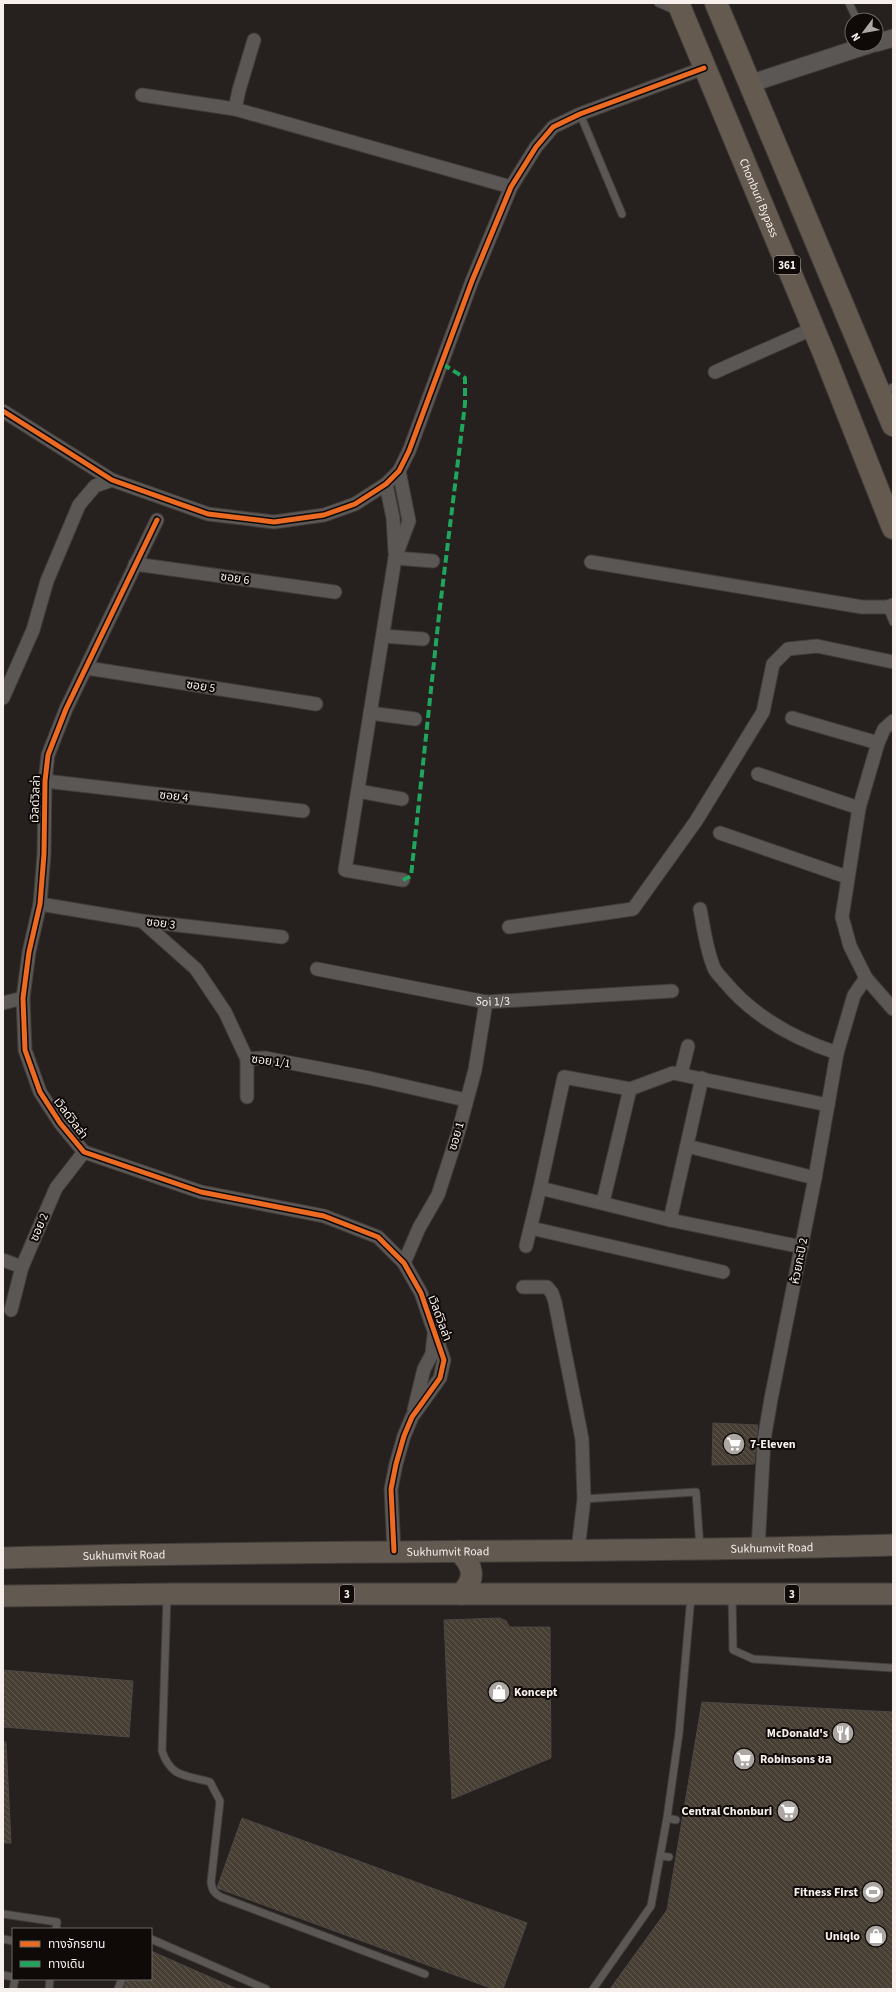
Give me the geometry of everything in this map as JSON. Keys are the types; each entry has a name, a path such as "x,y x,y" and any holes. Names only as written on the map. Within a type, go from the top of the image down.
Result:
{"highway":[{"path":"716,3 749,84 886,390 893,425"},
{"name":"Chonburi Bypass","path":"680,8 814,328 893,528"}],"main road":[{"name":"Sukhumvit Road","path":"3,1558 171,1553 701,1550 893,1545"},
{"path":"459,1551 470,1565 472,1573 468,1587 462,1594"},
{"name":"3","path":"3,1596 167,1594 893,1594"}],"street":[{"path":"235,110 239,90 254,40"},
{"path":"749,84 844,51"},
{"path":"3,411 112,480 208,514 274,522 324,515 355,504 386,484 399,471 409,451 472,281 511,187 536,147 553,127 580,114 704,68"},
{"path":"142,95 235,110 511,187"},
{"path":"714,372 814,328"},
{"path":"399,471 409,521 396,558 345,870 403,880"},
{"path":"3,698 33,630 47,581 79,505 95,486 112,480"},
{"path":"386,484 393,518 396,558"},
{"name":"เวิลด์วิลล่า","path":"158,520 135,564 87,668 66,709 48,755 45,781 44,854 40,904 29,952 23,998 25,1050 40,1092 60,1123 84,1152 201,1192 324,1216 378,1237 404,1263 421,1293 434,1330 432,1354 424,1369 412,1418 404,1436 391,1489 394,1551"},
{"path":"396,558 433,561"},
{"path":"591,562 862,607 890,606"},
{"name":"ซอย 6","path":"135,564 335,592"},
{"path":"383,636 423,639"},
{"path":"509,927 633,909 696,821 763,712 773,664 788,649 817,646 893,662"},
{"name":"ซอย 5","path":"87,668 316,704"},
{"path":"370,713 415,719"},
{"path":"792,718 878,743"},
{"path":"893,721 884,729 878,743 859,808 847,877 842,917 850,946 866,978 893,1009"},
{"path":"758,774 859,808"},
{"name":"ซอย 4","path":"45,781 303,811"},
{"path":"358,791 402,799"},
{"path":"720,833 847,877"},
{"name":"ซอย 3","path":"40,904 142,921 282,937"},
{"path":"700,909 706,942 714,969 736,996 790,1035 810,1044 837,1053"},
{"name":"ซอย 1/1","path":"142,921 196,969 225,1012 247,1059 265,1058 369,1078 466,1100"},
{"name":"Soi 1/3","path":"318,969 486,1002 672,990"},
{"name":"ห้วยกะปิ 2","path":"758,1549 764,1440 802,1247 837,1053 854,995 866,978"},
{"path":"3,1003 23,998"},
{"name":"ซอย 1","path":"404,1263 419,1228 438,1195 475,1070 486,1002"},
{"path":"681,1074 688,1046"},
{"path":"247,1059 247,1097"},
{"path":"526,1246 564,1077 630,1089 672,1073 702,1078 828,1106"},
{"path":"670,1220 702,1078"},
{"path":"603,1202 630,1089"},
{"path":"687,1146 815,1178"},
{"name":"ซอย 2","path":"11,1310 22,1267 56,1188 84,1152"},
{"path":"540,1188 603,1202 670,1220 802,1247"},
{"path":"531,1228 723,1272"},
{"path":"3,1260 22,1267"},
{"path":"523,1287 547,1287 552,1293 582,1439 584,1499 578,1550"}],"lane":[{"path":"658,3 680,8"},
{"path":"580,114 622,214"},
{"path":"890,606 893,622"},
{"path":"584,1499 696,1492 701,1550"},
{"path":"167,1594 162,1751 166,1762 174,1772 189,1778 210,1782 220,1801 211,1882 215,1893 221,1897 425,1974"},
{"path":"592,1989 651,1906 667,1818 679,1733 692,1594"},
{"path":"732,1594 733,1650 741,1655 753,1659 893,1668"},
{"path":"667,1818 676,1820"},
{"path":"660,1856 669,1857"},
{"path":"3,1914 57,1922 56,1928"},
{"path":"152,1939 266,1989"}],"building":[{"name":"7-Eleven","path":"713,1423 758,1425 754,1464 712,1465"},
{"name":"Koncept","path":"500,1618 506,1621 510,1627 550,1627 551,1758 452,1799 444,1620"},
{"path":"3,1670 133,1681 129,1737 3,1727"},
{"name":"Central Chonburi","path":"702,1702 893,1712 893,1989 610,1989 667,1910"},
{"path":"3,1742 6,1742 11,1843 3,1843"},
{"path":"242,1818 527,1923 503,1989 493,1989 217,1888"},
{"path":"152,1951 237,1989 119,1989 123,1980 152,1980"}],"marked path":[{"path":"403,880 411,876 439,615 465,404 465,378 441,363"}],"cycle path":[{"path":"3,411 112,480 208,514 274,522 324,515 355,504 386,484 399,471 409,451 472,281 511,187 536,147 553,127 580,114 704,68"},
{"path":"157,520 66,709 48,755 45,781 44,854 40,904 29,952 23,998 25,1050 40,1092 60,1123 84,1152 201,1192 324,1216 378,1237 404,1263 421,1293 444,1360 440,1378 412,1417 404,1436 396,1464 391,1489 394,1551"}],"place":[{"name":"7-Eleven","path":"734,1444"},
{"name":"Koncept","path":"499,1692"},
{"name":"McDonald's","path":"843,1733"},
{"name":"Robinsons ชล","path":"744,1759"},
{"name":"Central Chonburi","path":"788,1811"},
{"name":"Fitness First","path":"873,1892"},
{"name":"Uniqlo","path":"876,1936"}]}
